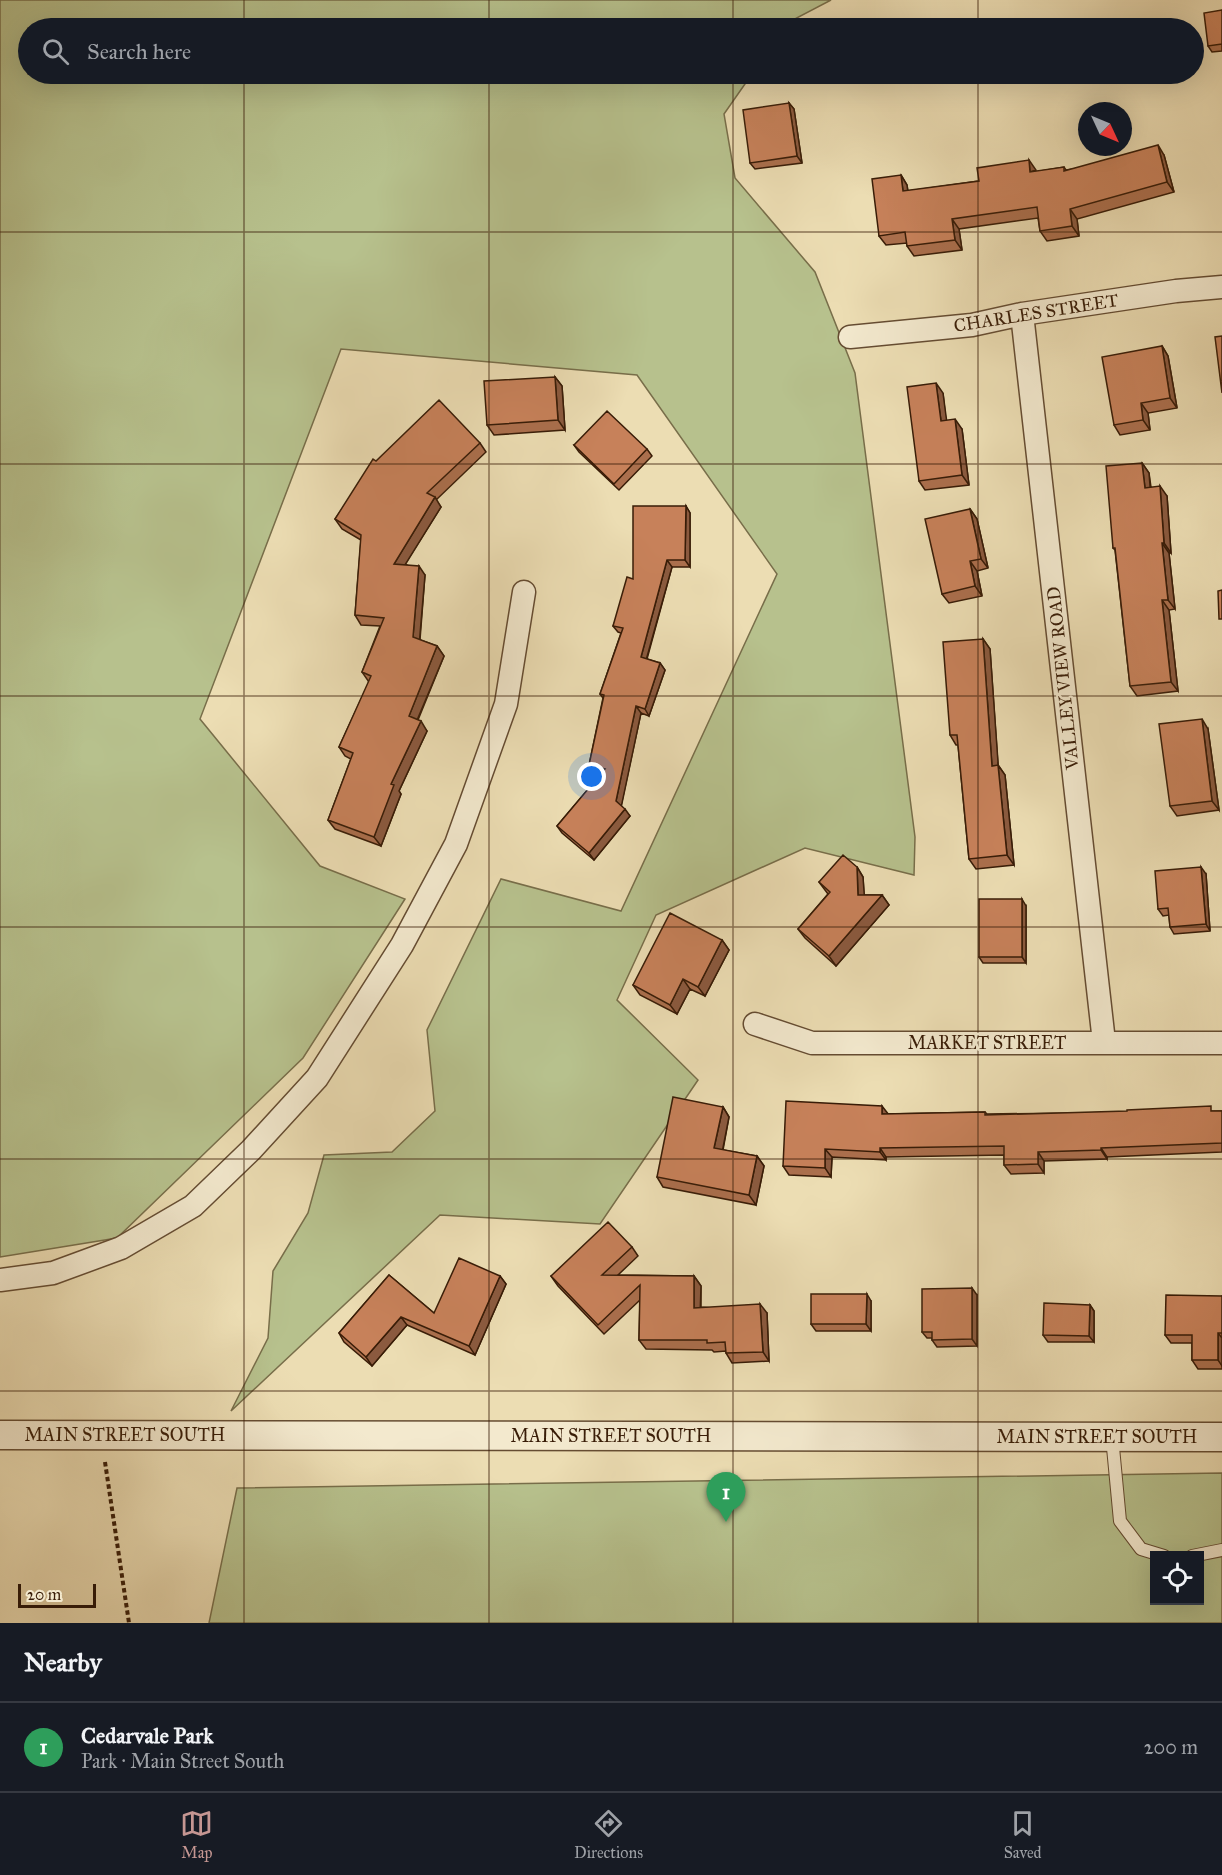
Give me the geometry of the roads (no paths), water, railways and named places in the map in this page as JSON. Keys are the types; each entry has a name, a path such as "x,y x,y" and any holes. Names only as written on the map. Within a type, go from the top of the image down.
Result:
{"street":[{"name":"CHARLES STREET","path":"850,337 972,325 1022,314 1176,291 1222,287"},
{"name":"VALLEY VIEW ROAD","path":"1022,314 1104,1042"},
{"path":"0,1280 52,1273 121,1248 193,1206 251,1150 317,1078 402,945 456,844 506,704 524,592"},
{"name":"MARKET STREET","path":"754,1024 812,1043 1222,1043"},
{"name":"MAIN STREET SOUTH","path":"0,1435 1222,1437"}],"lane":[{"path":"1112,1437 1120,1521 1141,1549 1150,1552"},
{"path":"1204,1554 1222,1550"}],"place":[{"name":"Cedarvale Park","path":"726,1522"}]}
